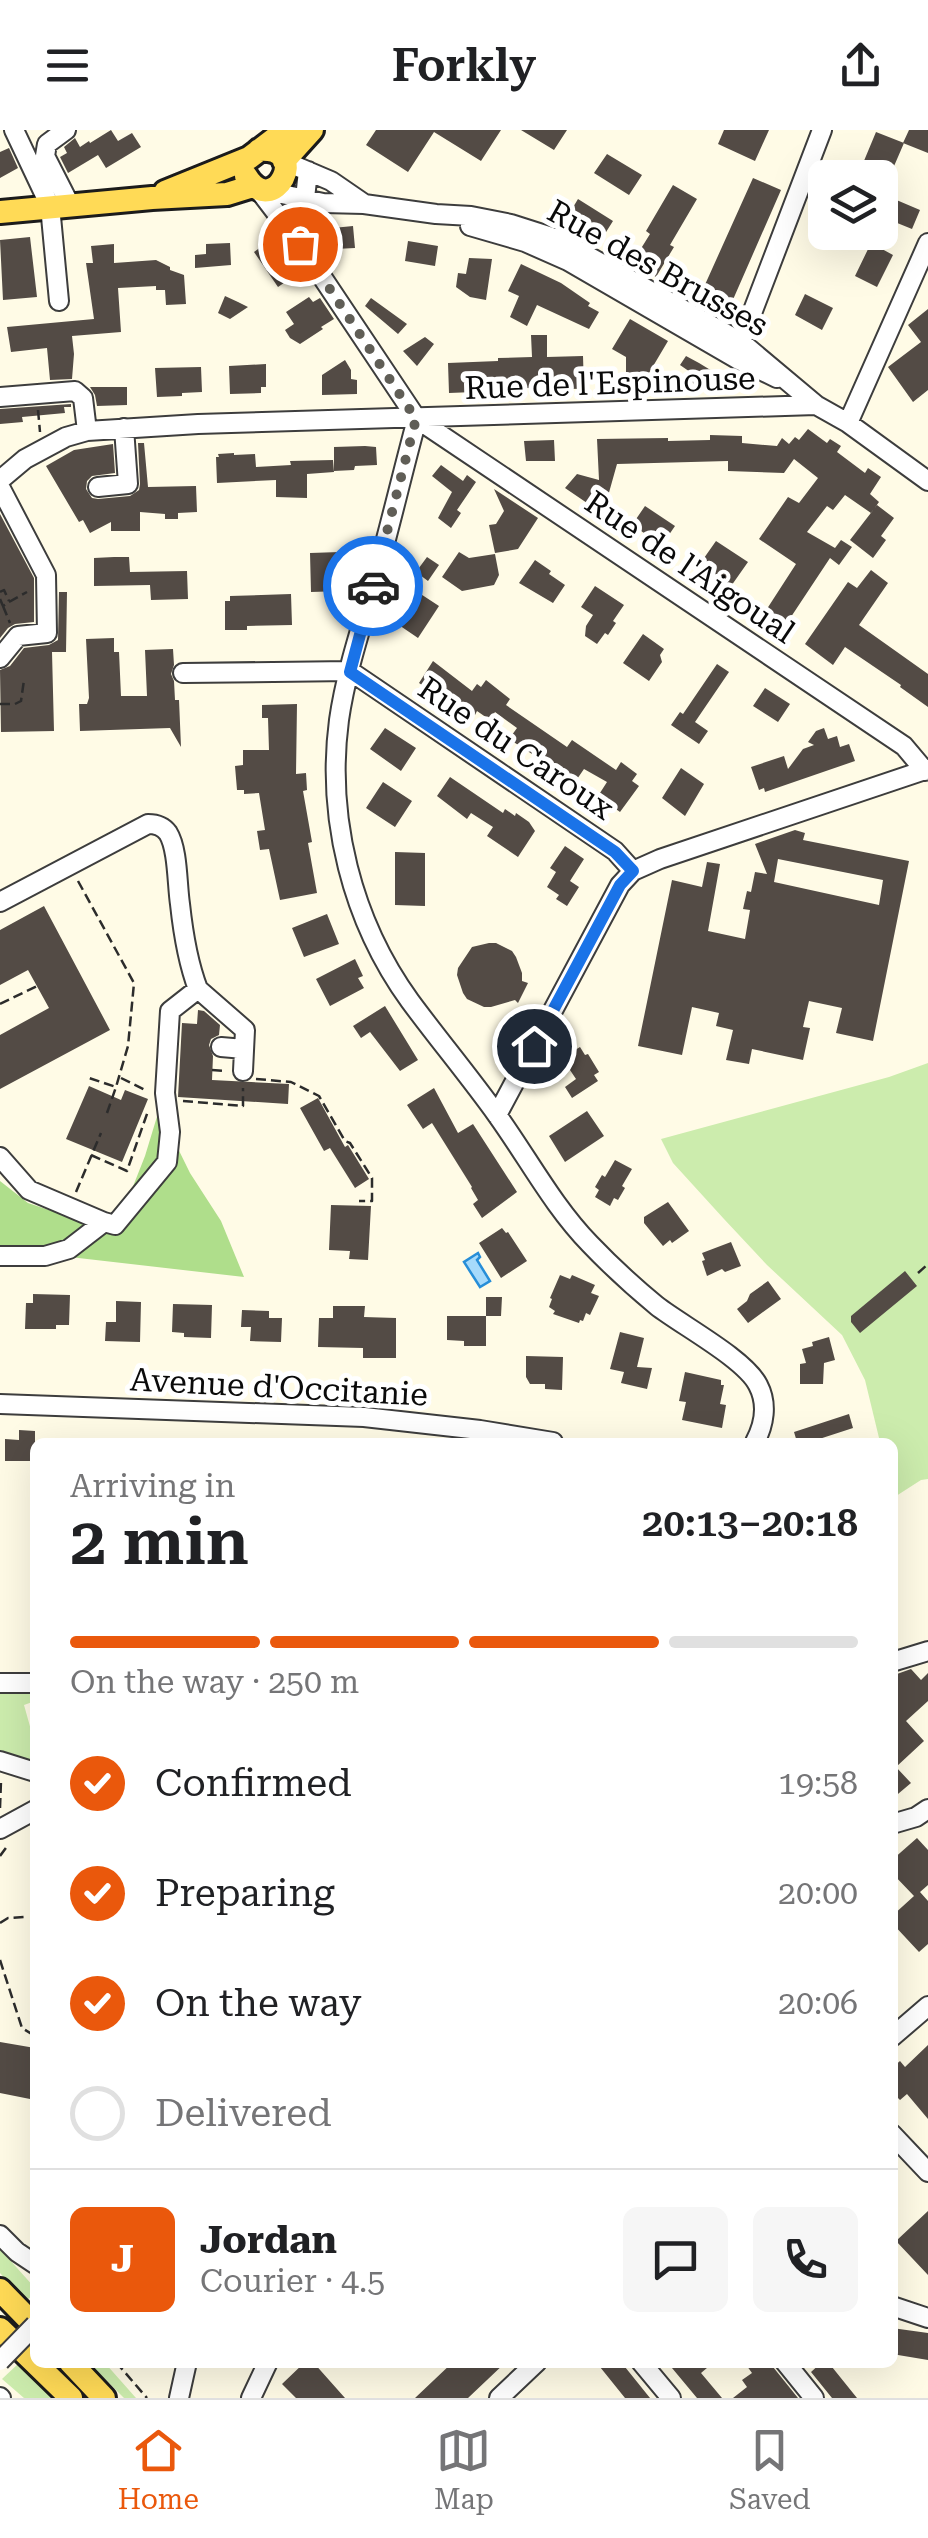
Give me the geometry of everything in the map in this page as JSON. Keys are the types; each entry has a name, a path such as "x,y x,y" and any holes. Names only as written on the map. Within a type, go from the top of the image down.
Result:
{"main road":[{"path":"258,188 248,181 245,170 254,154 286,130"},
{"path":"284,161 312,130"},
{"path":"0,212 275,188 284,179 286,167 281,156 271,150 152,198"},
{"path":"0,2290 30,2320"},
{"path":"0,2329 30,2358"},
{"path":"40,2368 71,2398"},
{"path":"76,2368 104,2398"}],"street":[{"path":"14,130 60,206"},
{"path":"59,301 60,206 45,156 46,144 66,130"},
{"path":"741,342 822,130"},
{"name":"Rue des Brusses","path":"284,161 331,181 364,204"},
{"path":"300,244 308,171"},
{"path":"258,188 300,244 416,419 339,720 336,770 346,862 382,959 587,1242 656,1305 746,1368 759,1386 764,1405 763,1425 757,1438"},
{"name":"Rue des Brusses","path":"258,188 306,200 471,216 558,239 741,342 785,381 928,481"},
{"name":"Rue des Brusses","path":"436,214 525,242 568,261 760,372 785,381"},
{"path":"832,415 928,242"},
{"path":"0,397 75,391 83,398 88,431"},
{"name":"Rue des Brusses","path":"832,415 842,429 928,494"},
{"name":"Rue de l'Espinouse","path":"0,484 24,459 66,438 88,431 124,428 416,419 832,415"},
{"name":"Rue de l'Aigoual","path":"416,419 904,746 927,770"},
{"path":"98,486 128,484 124,428"},
{"path":"0,484 46,575 47,634 15,639 0,658"},
{"path":"183,672 350,672"},
{"name":"Rue du Caroux","path":"350,672 615,852 633,871"},
{"path":"497,1115 620,885 633,871 927,770"},
{"path":"0,902 148,824 159,824 168,832 173,846 180,907 198,989 245,1030 239,1072"},
{"path":"0,1156 29,1190 115,1225 167,1162 170,1132 160,1092 170,1011 198,989"},
{"path":"221,1047 244,1049"},
{"path":"0,1256 45,1256 69,1249 104,1222"},
{"name":"Avenue d'Occitanie","path":"0,1404 364,1417 529,1438"},
{"path":"898,1660 928,1650"},
{"path":"0,1683 30,1683"},
{"path":"2,1772 30,1772"},
{"path":"898,1822 928,1809 928,1795"},
{"path":"0,1830 30,1813"},
{"path":"898,2032 928,2006"},
{"path":"898,2140 928,2172"},
{"path":"0,2235 30,2261"},
{"path":"898,2308 928,2318"},
{"path":"0,2360 30,2330"},
{"path":"180,2398 187,2368"},
{"path":"251,2398 265,2368"},
{"path":"498,2398 531,2368"},
{"path":"646,2368 671,2398"},
{"path":"790,2368 814,2398"}],"path":[{"path":"39,417 41,436"},
{"path":"0,592 4,590 10,602 3,606 0,598"},
{"path":"0,704 21,701 24,680"},
{"path":"76,878 134,983 128,1046 107,1113"},
{"path":"0,1004 36,986"},
{"path":"212,1070 239,1072"},
{"path":"86,1077 116,1087"},
{"path":"119,1078 160,1092 170,1091 169,1098 174,1100 243,1106 244,1078 292,1082 313,1092 372,1178 372,1201 360,1201"},
{"path":"92,1156 126,1171 149,1110"},
{"path":"70,1208 100,1133"},
{"path":"918,1273 928,1264"},
{"path":"0,1830 2,1772"},
{"path":"0,1923 24,1917"},
{"path":"0,1960 22,2028 30,2033"},
{"path":"121,2368 147,2398"}],"green space":[{"path":"928,1063 928,1479 898,1495 898,1438 879,1438 865,1380 842,1335 724,1219 673,1163 661,1139"},
{"path":"159,1110 190,1173 221,1221 244,1277 0,1249 0,1181 28,1203 115,1232"},
{"path":"30,1688 30,1703 24,1705 30,1726 30,1766 0,1756 0,1689"},
{"path":"0,2249 30,2282 30,2298 25,2302 0,2273"},
{"path":"19,2363 55,2398 24,2398 2,2379"},
{"path":"94,2368 109,2368 136,2398 124,2398"}],"water":[{"path":"478,1253 477,1260 490,1281 480,1287 464,1262"}],"building":[{"path":"111,130 118,141 132,133 141,147 106,168 98,155 68,173 60,157 67,153 64,147 75,138 80,147"},
{"path":"376,130 501,130 481,161 434,132 408,172 366,145"},
{"path":"521,130 567,130 554,150"},
{"path":"724,130 769,130 755,161 718,144"},
{"path":"909,130 928,130 928,153 903,143"},
{"path":"876,132 904,143 897,160 864,160"},
{"path":"9,148 18,168 0,178 0,152"},
{"path":"607,154 642,175 629,195 594,173"},
{"path":"753,178 781,190 728,311 699,298"},
{"path":"673,185 697,199 656,277 632,263"},
{"path":"578,199 613,221 601,240 566,219"},
{"path":"898,201 920,210 912,229 898,223"},
{"path":"315,220 333,223 333,228 353,226 355,248 335,249 326,255 313,237"},
{"path":"30,237 37,297 3,300 0,240"},
{"path":"273,238 297,274 278,287 254,252"},
{"path":"408,241 438,246 435,266 405,261"},
{"path":"230,243 231,265 195,268 195,255 206,254 206,244"},
{"path":"114,244 114,263 156,260 184,275 186,304 166,305 165,290 156,290 156,286 118,288 121,332 72,336 72,379 50,380 47,348 11,352 7,327 94,319 86,263 93,263 91,246"},
{"path":"868,250 884,250 893,255 877,287 855,276"},
{"path":"469,258 492,259 486,300 470,297 456,287 458,273 466,274"},
{"path":"521,264 561,283 590,303 588,306 599,312 589,329 537,305 527,326 510,317 519,296 508,291"},
{"path":"805,294 833,308 822,330 795,315"},
{"path":"225,296 248,307 230,319 218,313"},
{"path":"309,297 313,302 320,298 334,319 300,344 285,330 294,324 286,312"},
{"path":"371,298 407,324 398,334 365,306"},
{"path":"928,309 928,390 913,402 888,367 921,342 908,325"},
{"path":"630,319 668,341 649,373 685,382 685,386 626,388 626,357 612,349"},
{"path":"531,335 547,335 547,357 583,356 584,389 474,388 474,392 449,393 448,363 532,357"},
{"path":"425,337 434,344 417,366 403,351"},
{"path":"686,356 740,388 708,383 699,389 690,380 693,374 680,365"},
{"path":"345,360 351,379 357,380 357,394 322,395 322,375"},
{"path":"266,364 266,387 261,387 261,393 230,394 229,366"},
{"path":"201,367 202,392 157,397 155,368"},
{"path":"90,387 127,387 127,405 97,406"},
{"path":"71,404 64,407 65,413 22,417 23,422 0,424 0,409"},
{"path":"808,429 827,443 830,439 841,446 837,452 865,473 868,468 881,477 870,494 879,502 871,513 845,495 833,510 827,506 807,532 835,548 841,540 852,547 839,565 830,558 781,632 761,618 796,564 759,539 788,497 799,503 818,478 794,459 784,473 728,471 728,461 617,464 603,514 600,501 587,503 565,488 577,474 599,480 597,439 668,441 710,440 710,435 742,436 742,443 777,446 782,438 789,444 795,437 799,440"},
{"path":"554,440 555,461 526,461 524,441"},
{"path":"138,443 144,443 148,487 196,486 197,512 178,513 178,519 165,519 165,514 140,512 140,531 111,531 111,522 90,533 83,520 79,522 46,466 74,450 113,444 115,473 92,476 86,489 92,498 98,499 130,496 139,490 140,484"},
{"path":"334,447 376,447 377,465 334,471"},
{"path":"255,454 256,467 333,460 334,472 307,474 307,498 276,497 276,480 217,483 216,457"},
{"path":"441,465 463,481 467,475 476,482 457,510 461,513 451,528 438,518 452,492 432,476"},
{"path":"494,489 538,518 518,549 495,553 489,525 496,524 504,511"},
{"path":"877,505 894,518 881,536 886,540 873,558 850,540"},
{"path":"645,506 675,526 662,545 632,525"},
{"path":"0,514 34,578 34,622 15,624 0,638"},
{"path":"716,541 748,562 729,589 697,568"},
{"path":"340,552 342,591 311,592 310,553"},
{"path":"459,552 469,558 495,554 499,575 494,585 462,591 442,577"},
{"path":"129,557 130,572 187,571 188,599 151,600 150,585 94,586 94,558"},
{"path":"427,557 439,565 428,581 416,572"},
{"path":"535,560 565,585 553,603 519,583"},
{"path":"871,570 888,583 859,625 928,674 928,707 845,647 833,665 805,644 848,582 857,588"},
{"path":"595,586 624,605 608,635 605,633 597,644 585,636 593,615 581,607"},
{"path":"413,589 439,606 418,638 393,621"},
{"path":"59,592 67,592 66,652 52,652 54,731 1,732 0,670 10,666 24,648 58,640"},
{"path":"291,594 292,625 225,630 225,601 230,601 230,596"},
{"path":"643,634 664,649 660,655 662,662 649,681 623,663"},
{"path":"114,638 114,652 119,652 121,696 147,696 145,650 173,649 171,674 175,700 179,700 181,747 170,728 80,731 79,704 87,704 89,698 86,639"},
{"path":"433,661 472,691 486,680 510,699 506,705 567,747 572,740 616,770 621,762 637,774 632,781 639,786 620,812 598,796 607,782 584,769 575,782 509,739 517,728 495,712 490,720 477,711 475,715 419,683"},
{"path":"717,664 729,672 695,722 708,731 699,744 671,725"},
{"path":"765,688 790,704 778,722 753,706"},
{"path":"297,704 296,774 306,773 307,790 303,791 317,893 280,900 269,849 260,850 257,831 265,830 259,793 244,794 244,790 237,790 235,766 243,765 243,750 269,750 268,718 262,718 262,705"},
{"path":"385,728 416,748 401,771 370,749"},
{"path":"824,728 828,739 837,736 840,747 849,744 855,761 765,792 764,788 759,790 751,767 784,756 788,769 803,749 814,745 808,742 816,731"},
{"path":"681,768 704,784 685,816 662,798"},
{"path":"450,777 503,813 505,809 529,822 535,831 518,857 487,836 493,827 471,813 467,819 437,796"},
{"path":"383,782 412,801 395,827 366,808"},
{"path":"795,830 805,833 803,840 909,861 873,1041 836,1033 842,1008 809,1001 803,1027 810,1028 803,1060 752,1049 749,1064 726,1060 733,1030 716,1026 719,1013 692,1007 682,1055 638,1046 672,880 702,887 707,862 720,864 708,931 745,939 750,910 743,909 747,891 751,892 755,872 767,874 755,844","holes":["778,859 883,880 879,905 774,882"]},
{"path":"565,846 584,859 570,881 579,887 567,906 547,887 556,872 550,868"},
{"path":"395,852 425,853 425,906 395,905"},
{"path":"44,906 110,1030 0,1089 0,1035 49,1008 28,970 0,985 0,930"},
{"path":"327,914 339,944 304,957 292,928"},
{"path":"489,943 512,951 516,957 522,981 528,983 518,1003 515,1000 484,1007 463,993 458,968 472,947"},
{"path":"355,959 364,988 330,1006 316,979"},
{"path":"385,1006 418,1060 400,1071 370,1032 361,1038 353,1026"},
{"path":"198,1010 220,1025 219,1035 209,1045 213,1056 212,1080 289,1084 288,1104 178,1097 182,1023 197,1024"},
{"path":"580,1047 599,1072 594,1075 598,1081 572,1098 565,1087 576,1079 562,1058"},
{"path":"89,1086 121,1100 125,1090 148,1099 122,1162 66,1139"},
{"path":"434,1088 458,1133 473,1124 517,1192 482,1218 473,1204 478,1200 472,1187 432,1123 423,1129 407,1105"},
{"path":"318,1098 345,1147 348,1145 369,1179 355,1188 330,1148 324,1151 300,1108"},
{"path":"587,1111 604,1136 565,1162 549,1136"},
{"path":"615,1160 632,1169 618,1200 614,1198 610,1206 595,1197 599,1190 595,1187"},
{"path":"668,1202 689,1231 663,1246 644,1223 644,1217"},
{"path":"331,1205 371,1206 368,1260 349,1259 350,1251 329,1250"},
{"path":"502,1228 527,1261 501,1278 479,1243"},
{"path":"731,1242 741,1266 707,1276 702,1253"},
{"path":"905,1271 917,1286 860,1333 851,1316"},
{"path":"560,1275 570,1279 572,1275 595,1285 591,1293 599,1296 590,1315 586,1313 579,1323 553,1314 555,1311 549,1307"},
{"path":"768,1281 781,1299 748,1323 737,1309"},
{"path":"33,1294 70,1295 69,1325 25,1329 26,1303 33,1303"},
{"path":"486,1297 502,1297 501,1316 486,1316"},
{"path":"116,1301 141,1302 140,1342 105,1341 106,1322 116,1322"},
{"path":"173,1304 212,1305 211,1338 184,1337 184,1333 172,1332"},
{"path":"333,1306 365,1306 364,1317 396,1318 396,1358 363,1358 363,1348 318,1347 319,1318 333,1318"},
{"path":"242,1310 269,1311 269,1318 282,1318 281,1342 250,1341 251,1327 241,1327"},
{"path":"447,1316 486,1316 486,1346 464,1346 464,1341 447,1340"},
{"path":"620,1332 644,1338 637,1367 652,1368 647,1389 621,1383 624,1372 610,1369"},
{"path":"829,1337 835,1360 824,1363 823,1384 800,1384 800,1364 806,1363 802,1349"},
{"path":"526,1356 563,1357 562,1390 530,1384"},
{"path":"685,1372 721,1380 724,1385 720,1404 726,1405 722,1428 682,1420 686,1402 679,1401"},
{"path":"849,1414 853,1428 822,1438 796,1438 794,1432"},
{"path":"19,1430 35,1431 35,1438 30,1438 30,1461 5,1461 5,1439 19,1440"},
{"path":"911,1669 921,1680 928,1673 928,1701 906,1721 924,1741 898,1765 898,1674"},
{"path":"898,1769 911,1783 898,1794"},
{"path":"917,1838 928,1850 928,1885 920,1892 928,1901 928,1944 919,1952 898,1929 898,1911 914,1896 898,1879 898,1855"},
{"path":"0,2042 30,2047 30,2099 0,2093"},
{"path":"928,2045 928,2119 907,2094 898,2098 898,2063 905,2067"},
{"path":"928,2211 928,2275 898,2243"},
{"path":"898,2329 928,2333 928,2360 898,2355"},
{"path":"299,2368 318,2368 345,2398 296,2398 282,2384"},
{"path":"447,2368 500,2368 468,2398 415,2398"},
{"path":"601,2368 626,2368 650,2398 625,2398"},
{"path":"672,2368 707,2368 701,2373 722,2398 697,2398"},
{"path":"748,2368 774,2368 798,2398 733,2398 747,2387 742,2380 752,2373"},
{"path":"815,2368 833,2368 857,2398 832,2398 811,2372"}],"way so far":[{"path":"300,244 416,419 373,586"}],"route":[{"path":"373,586 350,672 615,852 633,871 620,885 534,1046"}]}
